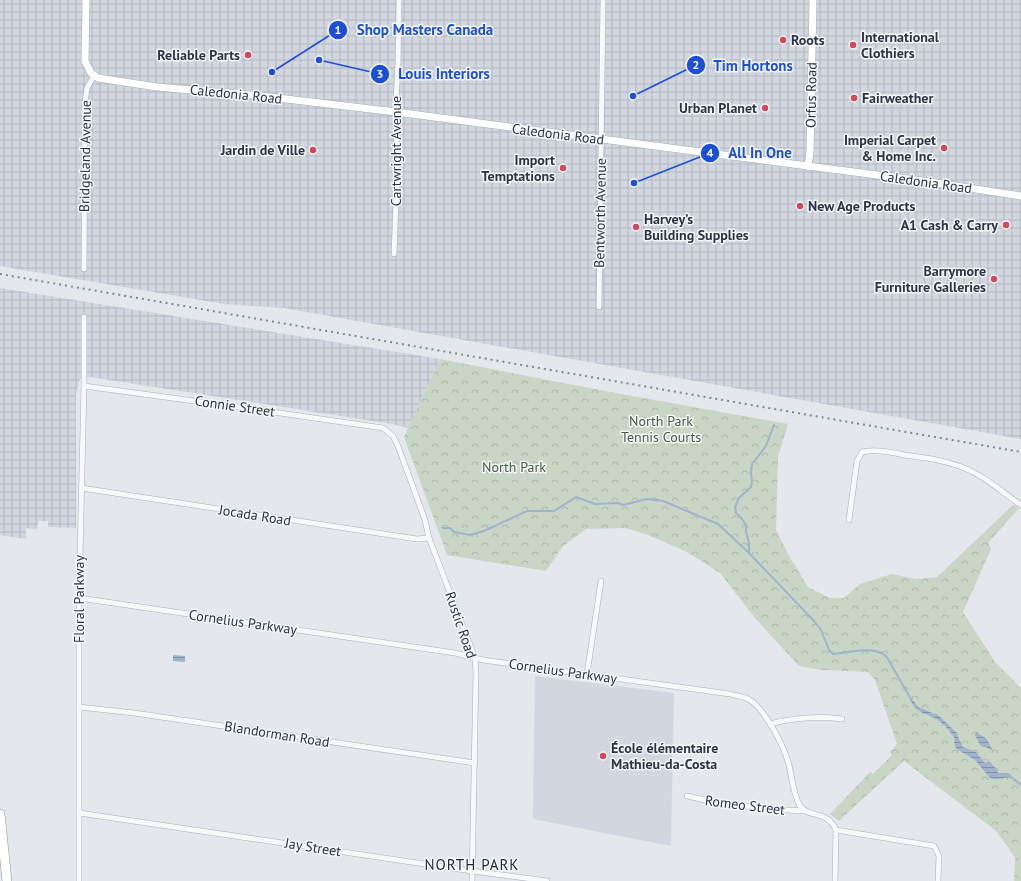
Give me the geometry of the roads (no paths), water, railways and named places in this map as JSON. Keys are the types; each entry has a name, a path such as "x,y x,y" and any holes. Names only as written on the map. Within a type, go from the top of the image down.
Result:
{"highway":[{"path":"0,814 8,881"}],"street":[{"path":"86,0 85,58 89,70 94,76"},
{"name":"Cartwright Avenue","path":"394,254 397,175 396,112 399,0"},
{"name":"Bentworth Avenue","path":"599,307 603,0"},
{"name":"Orfus Road","path":"808,166 810,145 813,0"},
{"name":"Caledonia Road","path":"94,76 98,78 156,87 261,96 396,112 923,181 1021,196"},
{"name":"Bridgeland Avenue","path":"84,269 85,102 87,88 94,76"},
{"name":"Floral Parkway","path":"79,881 79,598 84,386 84,317"},
{"name":"Connie Street","path":"84,386 386,429"},
{"name":"Rustic Road","path":"386,429 393,436 398,446 425,520 429,538 474,658 476,672 472,881"},
{"path":"849,520 857,461 862,452 867,451 891,452 944,461 965,468 981,477 1021,505"},
{"name":"Jocada Road","path":"81,488 409,538 429,538"},
{"path":"588,674 601,581"},
{"name":"Cornelius Parkway","path":"79,598 743,697 750,700 756,706 770,724 781,744 789,763 796,794 804,811"},
{"name":"Blandorman Road","path":"79,706 475,763"},
{"path":"770,724 784,720 808,718 828,717 842,719"},
{"name":"Romeo Street","path":"687,796 708,801 804,811"},
{"path":"804,811 828,819 834,825 836,830 835,881"},
{"name":"Jay Street","path":"79,813 548,881"},
{"path":"836,830 934,846 939,856 938,881"}],"water":[{"path":"173,655 185,656 185,662 173,661"},
{"path":"910,700 913,700 918,707 939,716 955,731 963,747 976,752 985,763 990,762 998,773 1008,773 1012,776 1011,778 990,778 975,760 956,748 954,742 955,739 946,727 938,720 919,711"},
{"path":"976,732 987,739 993,751 986,747 982,747 975,735"}],"waterway":[{"path":"749,553 746,526 743,520 736,513 735,507 739,498 751,487 752,464 766,446 774,425"},
{"path":"443,528 450,528 454,532 470,535 484,531 527,511 554,511 576,497 595,504 618,503 623,505 647,499 663,501 718,524 749,553 814,621 821,630 829,650 833,654 864,650 884,654 912,701"},
{"path":"1011,777 1021,785"}],"railway":[{"path":"0,274 1021,452"}],"place":[{"name":"Roots","path":"783,40"},
{"name":"International Clothiers","path":"853,45"},
{"name":"Reliable Parts","path":"248,55"},
{"name":"Louis Interiors","path":"319,60"},
{"name":"Shop Masters Canada","path":"272,72"},
{"name":"Tim Hortons","path":"633,96"},
{"name":"Fairweather","path":"854,98"},
{"name":"Urban Planet","path":"765,108"},
{"name":"Imperial Carpet & Home Inc.","path":"944,148"},
{"name":"Jardin de Ville","path":"313,150"},
{"name":"Import Temptations","path":"563,168"},
{"name":"All In One","path":"634,183"},
{"name":"New Age Products","path":"800,206"},
{"name":"A1 Cash & Carry","path":"1006,225"},
{"name":"Harvey’s Building Supplies","path":"636,227"},
{"name":"Barrymore Furniture Galleries","path":"994,279"},
{"name":"École élémentaire Mathieu-da-Costa","path":"603,756"}],"district":[{"name":"NORTH PARK","path":"472,864"}],"park label":[{"name":"North Park Tennis Courts","path":"661,430"},
{"name":"North Park","path":"514,467"}]}
